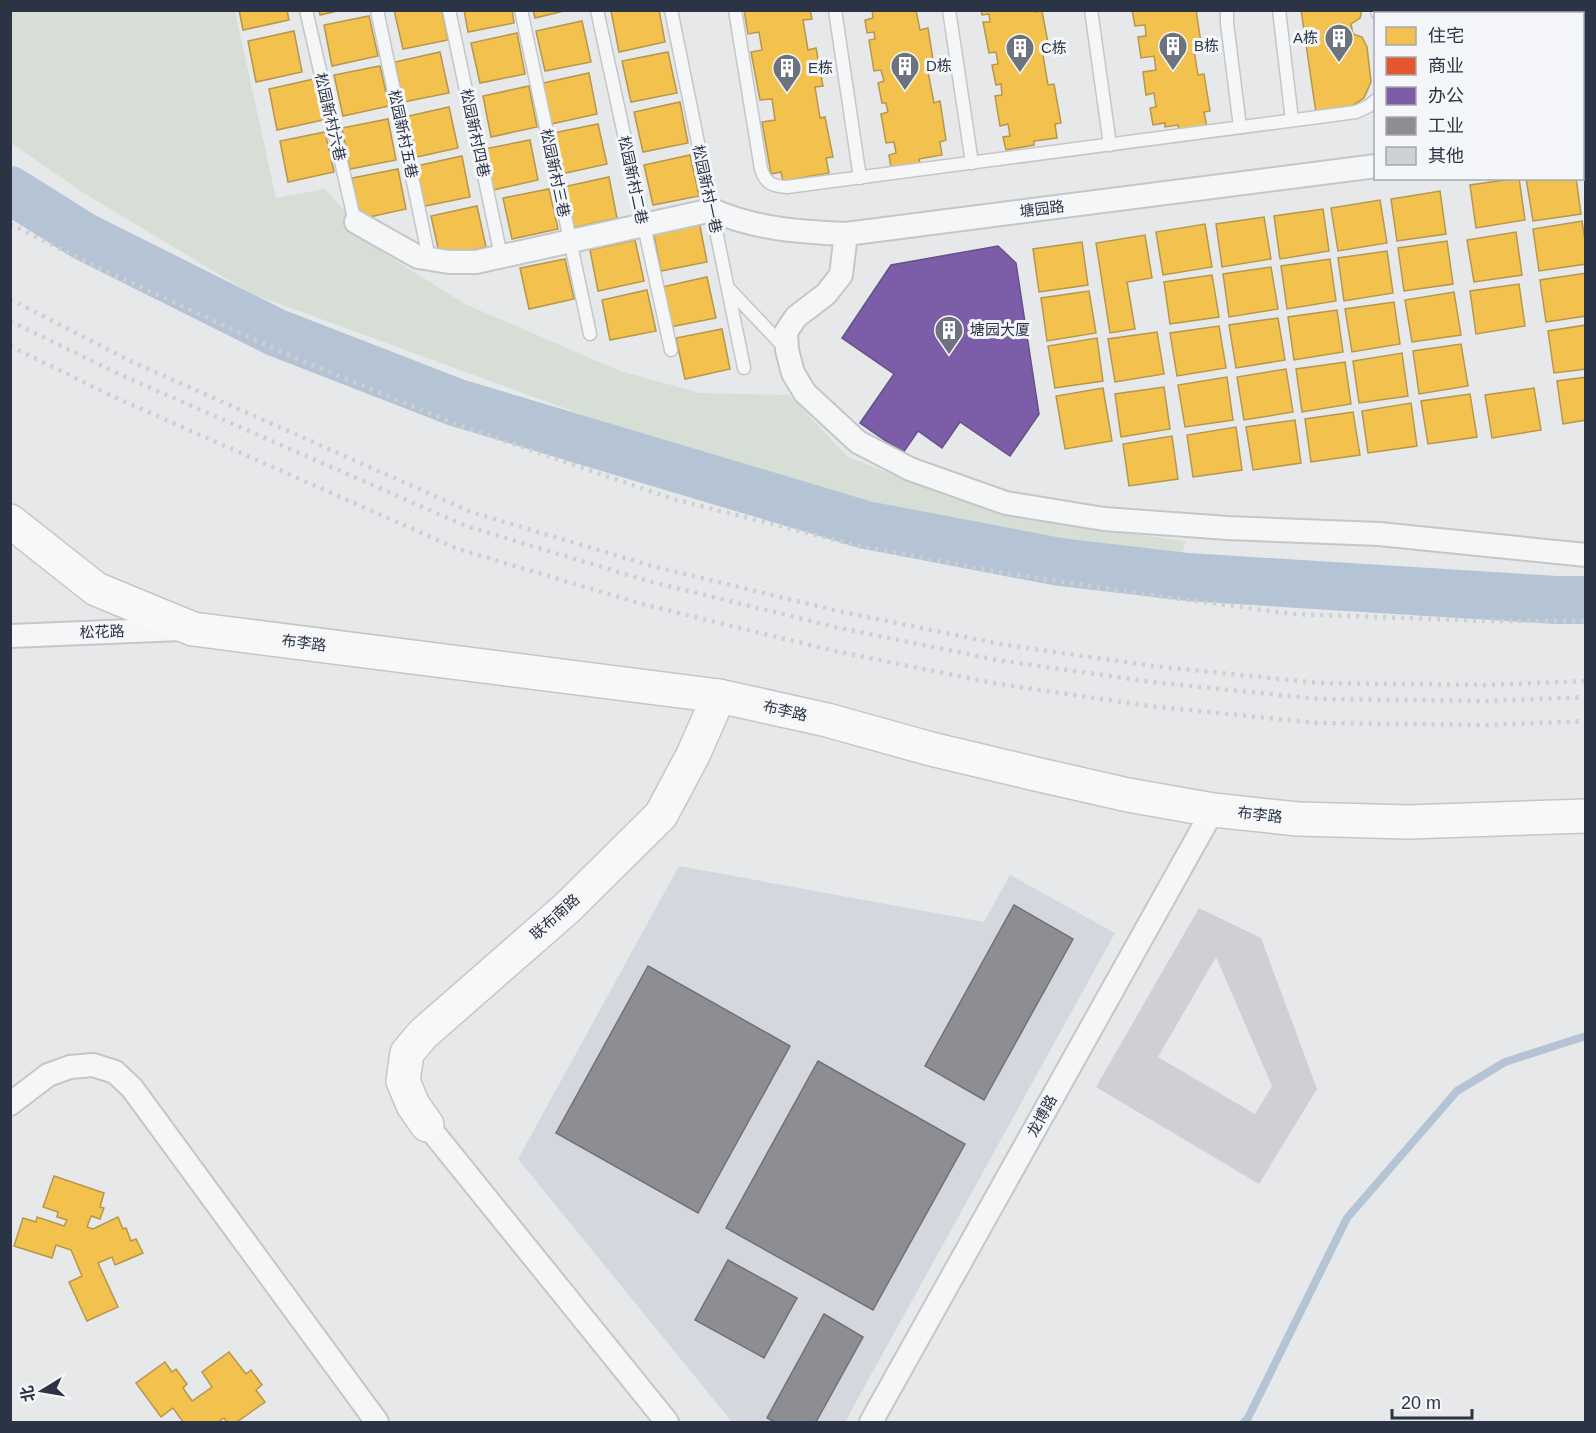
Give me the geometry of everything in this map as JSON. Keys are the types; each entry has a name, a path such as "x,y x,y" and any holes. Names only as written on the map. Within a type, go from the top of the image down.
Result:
{"main road":[{"name":"布李路","path":"10,521 96,589 193,628 719,696 827,720 1040,776 1213,810 1298,819 1397,822 1586,816"},
{"name":"联布南路","path":"427,1125 413,1105 403,1081 407,1053 423,1034 567,908 661,814 693,755 719,696"}],"street":[{"name":"塘园路","path":"712,210 753,225 795,232 846,234 1374,166"},
{"path":"356,222 418,256 449,262 476,261 712,210"},
{"path":"846,234 841,275 826,294 796,317 786,332 787,350 793,373 805,393 858,442 910,469 1006,503 1104,519 1228,528 1379,534 1586,555"},
{"name":"松花路","path":"10,636 193,628"},
{"name":"龙博路","path":"871,1422 1213,810"},
{"path":"10,1104 48,1075 70,1067 93,1065 115,1072 132,1088 377,1422"},
{"path":"427,1125 667,1422"}],"lane":[{"name":"松园新村六巷","path":"306,10 352,214 356,222"},
{"name":"松园新村五巷","path":"377,10 429,258"},
{"name":"松园新村四巷","path":"449,10 501,256"},
{"name":"松园新村三巷","path":"521,10 590,334"},
{"name":"松园新村二巷","path":"597,10 671,350"},
{"name":"松园新村一巷","path":"670,10 744,368"},
{"path":"735,10 761,169 765,180 776,186 787,187 860,178 1356,112 1374,102"},
{"path":"834,10 860,178"},
{"path":"949,10 972,163"},
{"path":"1091,10 1110,145"},
{"path":"1227,10 1240,128"},
{"path":"1279,10 1292,120"},
{"path":"728,288 787,350"}],"shaded area":[{"path":"10,11 235,11 276,198 325,189 382,252 465,304 620,371 700,393 789,395 848,457 951,498 1065,525 1186,541 1178,564 904,512 673,448 250,293 82,192 10,141"},
{"path":"679,866 984,922 1010,875 1115,933 845,1422 732,1422 518,1159"}],"building: 住宅":[{"path":"239,10 287,10 289,20 243,30"},
{"path":"319,10 342,10 320,15"},
{"path":"394,10 442,10 448,40 403,49"},
{"path":"464,10 512,10 514,23 468,32"},
{"path":"533,10 568,10 535,18"},
{"path":"659,10 665,42 619,52 611,11"},
{"name":"E栋","path":"744,10 810,10 812,19 803,20 808,50 816,48 823,86 815,87 820,118 825,117 833,157 826,158 829,173 783,181 781,172 771,174 762,122 775,120 772,99 760,100 751,52 762,50 759,32 748,34"},
{"name":"D栋","path":"872,10 916,10 920,30 928,28 934,66 927,67 934,103 940,101 946,140 940,142 942,155 919,159 920,163 891,168 889,155 896,153 894,142 886,143 881,114 888,112 886,103 882,103 878,83 884,81 881,70 874,71 869,40 875,39 874,32 867,33 865,20 873,18"},
{"name":"C栋","path":"981,10 1042,11 1049,48 1042,49 1048,85 1054,84 1061,123 1055,124 1057,138 1034,141 1034,145 1006,150 1003,137 1010,136 1008,124 1000,126 995,96 1002,95 1001,84 996,85 992,65 998,64 996,52 989,53 983,22 990,22 989,14 982,15"},
{"name":"B栋","path":"1132,10 1196,10 1201,43 1193,44 1198,75 1204,74 1210,111 1204,112 1207,128 1180,133 1178,125 1165,127 1165,123 1153,125 1150,108 1156,107 1154,93 1146,95 1143,72 1156,70 1154,56 1141,58 1138,37 1146,36 1145,25 1135,26"},
{"name":"A栋","path":"1301,10 1362,10 1360,18 1351,24 1353,34 1362,37 1367,47 1371,82 1364,98 1349,108 1316,113"},
{"path":"369,16 378,56 332,66 324,25"},
{"path":"582,21 591,62 545,71 536,31"},
{"path":"294,31 302,72 256,82 248,41"},
{"path":"517,33 525,74 480,83 471,43"},
{"path":"440,52 449,93 403,102 395,62"},
{"path":"668,52 677,93 631,102 622,61"},
{"path":"380,66 389,106 343,116 334,75"},
{"path":"589,73 597,114 551,124 543,83"},
{"path":"314,79 323,120 277,130 269,89"},
{"path":"529,86 537,127 491,137 483,96"},
{"path":"680,102 688,143 643,152 634,112"},
{"path":"449,107 458,148 412,158 404,117"},
{"path":"388,119 396,160 350,169 342,128"},
{"path":"598,124 607,164 561,174 553,133"},
{"path":"325,132 334,172 288,182 280,141"},
{"path":"530,140 538,180 493,190 484,149"},
{"path":"690,155 699,196 653,205 644,165"},
{"path":"462,156 470,197 425,206 416,166"},
{"path":"398,169 406,209 360,219 352,178"},
{"path":"609,177 617,218 572,228 563,187"},
{"path":"1519,180 1525,220 1476,228 1470,185"},
{"path":"1526,180 1576,180 1581,214 1533,221"},
{"path":"549,189 558,229 512,239 503,198"},
{"path":"1440,191 1446,234 1397,241 1391,199"},
{"path":"1380,200 1387,243 1338,251 1331,208"},
{"path":"477,206 486,247 440,257 431,216"},
{"path":"1323,209 1329,251 1280,259 1274,216"},
{"path":"1264,217 1271,259 1222,267 1216,224"},
{"path":"699,221 707,262 661,271 653,231"},
{"path":"1582,221 1586,264 1539,271 1533,229"},
{"path":"1205,224 1212,267 1163,275 1156,232"},
{"path":"1516,232 1522,275 1474,282 1467,240"},
{"path":"1145,235 1152,278 1127,282 1135,329 1110,333 1096,243"},
{"path":"635,240 644,281 598,291 590,250"},
{"path":"1447,241 1453,284 1404,291 1398,248"},
{"path":"1082,242 1088,285 1039,292 1033,249"},
{"path":"1387,251 1393,293 1344,301 1338,258"},
{"path":"565,259 574,299 529,309 520,268"},
{"path":"1330,259 1336,301 1287,309 1281,266"},
{"path":"1271,267 1278,309 1229,317 1223,274"},
{"path":"1586,273 1586,316 1546,322 1540,280"},
{"path":"1212,275 1219,317 1170,324 1164,282"},
{"path":"707,277 716,318 670,327 662,287"},
{"path":"1519,284 1525,326 1476,334 1470,291"},
{"path":"647,290 656,331 610,340 602,300"},
{"path":"1089,291 1096,333 1047,341 1041,298"},
{"path":"1454,292 1461,335 1412,342 1405,300"},
{"path":"1394,302 1400,344 1352,352 1345,309"},
{"path":"1337,310 1343,352 1294,360 1288,317"},
{"path":"1278,318 1285,360 1236,368 1229,325"},
{"path":"1586,325 1586,369 1554,373 1548,331"},
{"path":"1219,326 1226,368 1177,376 1170,333"},
{"path":"722,329 730,369 685,379 676,338"},
{"path":"1157,332 1164,374 1115,382 1108,339"},
{"path":"1097,338 1103,381 1055,388 1048,346"},
{"path":"1461,344 1468,386 1419,394 1413,351"},
{"path":"1402,353 1408,396 1359,403 1353,361"},
{"path":"1345,362 1351,404 1302,412 1296,369"},
{"path":"1286,369 1293,412 1244,420 1237,377"},
{"path":"1227,377 1233,420 1185,427 1178,385"},
{"path":"1586,377 1586,420 1563,424 1557,381"},
{"path":"1164,387 1170,429 1121,437 1115,394"},
{"path":"1103,388 1112,441 1065,449 1056,396"},
{"path":"1534,388 1541,430 1492,438 1485,395"},
{"path":"1470,394 1477,437 1428,444 1421,401"},
{"path":"1411,403 1417,446 1368,453 1362,411"},
{"path":"1353,412 1360,455 1311,462 1305,419"},
{"path":"1295,420 1301,463 1253,470 1246,427"},
{"path":"1236,427 1242,470 1193,477 1187,435"},
{"path":"1172,436 1178,479 1129,486 1123,444"},
{"path":"54,1176 104,1193 100,1207 104,1208 100,1219 91,1216 87,1227 93,1229 118,1217 131,1241 136,1239 143,1253 115,1265 112,1257 98,1263 118,1307 87,1321 69,1282 82,1276 71,1250 56,1245 52,1258 14,1246 23,1218 36,1222 37,1217 64,1226 67,1220 57,1217 58,1212 43,1207"},
{"path":"229,1352 246,1374 251,1370 262,1385 256,1390 265,1402 237,1422 227,1422 224,1418 218,1422 183,1422 173,1408 161,1417 136,1383 165,1362 172,1372 176,1369 187,1384 183,1388 192,1401 212,1387 202,1372"}],"building: 商业":[{"path":"1439,10 1586,10 1586,78 1584,78 1584,12 1440,12"}],"building: 办公":[{"name":"塘园大厦","path":"998,246 1016,263 1039,414 1010,456 960,422 942,448 918,431 903,453 860,423 894,374 842,338 891,265"}],"building: 工业":[{"path":"1014,905 1073,939 984,1100 925,1066"},
{"path":"648,966 790,1046 698,1213 556,1133"},
{"path":"818,1061 965,1144 873,1310 726,1228"},
{"path":"728,1260 797,1298 764,1358 695,1320"},
{"path":"824,1314 863,1337 816,1422 775,1422 767,1418"}],"building: 其他":[{"path":"1199,908 1261,938 1317,1089 1259,1184 1096,1087","holes":["1216,957 1272,1086 1255,1114 1158,1057"]}],"waterway":[{"path":"10,190 85,237 275,332 458,403 866,525 1060,562 1188,577 1586,600"},
{"path":"1244,1422 1347,1218 1457,1091 1505,1062 1586,1036"}],"railway":[{"path":"10,224 97,267 288,355 458,425 673,499 859,546 999,572 1293,614 1490,621 1586,621"},
{"path":"10,299 128,360 471,512 652,566 838,611 1000,644 1153,666 1319,683 1485,685 1586,681"},
{"path":"10,321 121,375 466,526 648,581 835,627 997,660 1152,682 1319,699 1486,701 1586,697"},
{"path":"10,346 112,396 458,549 642,604 830,650 993,683 1149,706 1317,723 1486,725 1586,721"}],"place":[{"name":"A栋","path":"1339,64"},
{"name":"B栋","path":"1173,72"},
{"name":"C栋","path":"1020,74"},
{"name":"D栋","path":"905,92"},
{"name":"E栋","path":"787,94"},
{"name":"塘园大厦","path":"949,356"}]}
